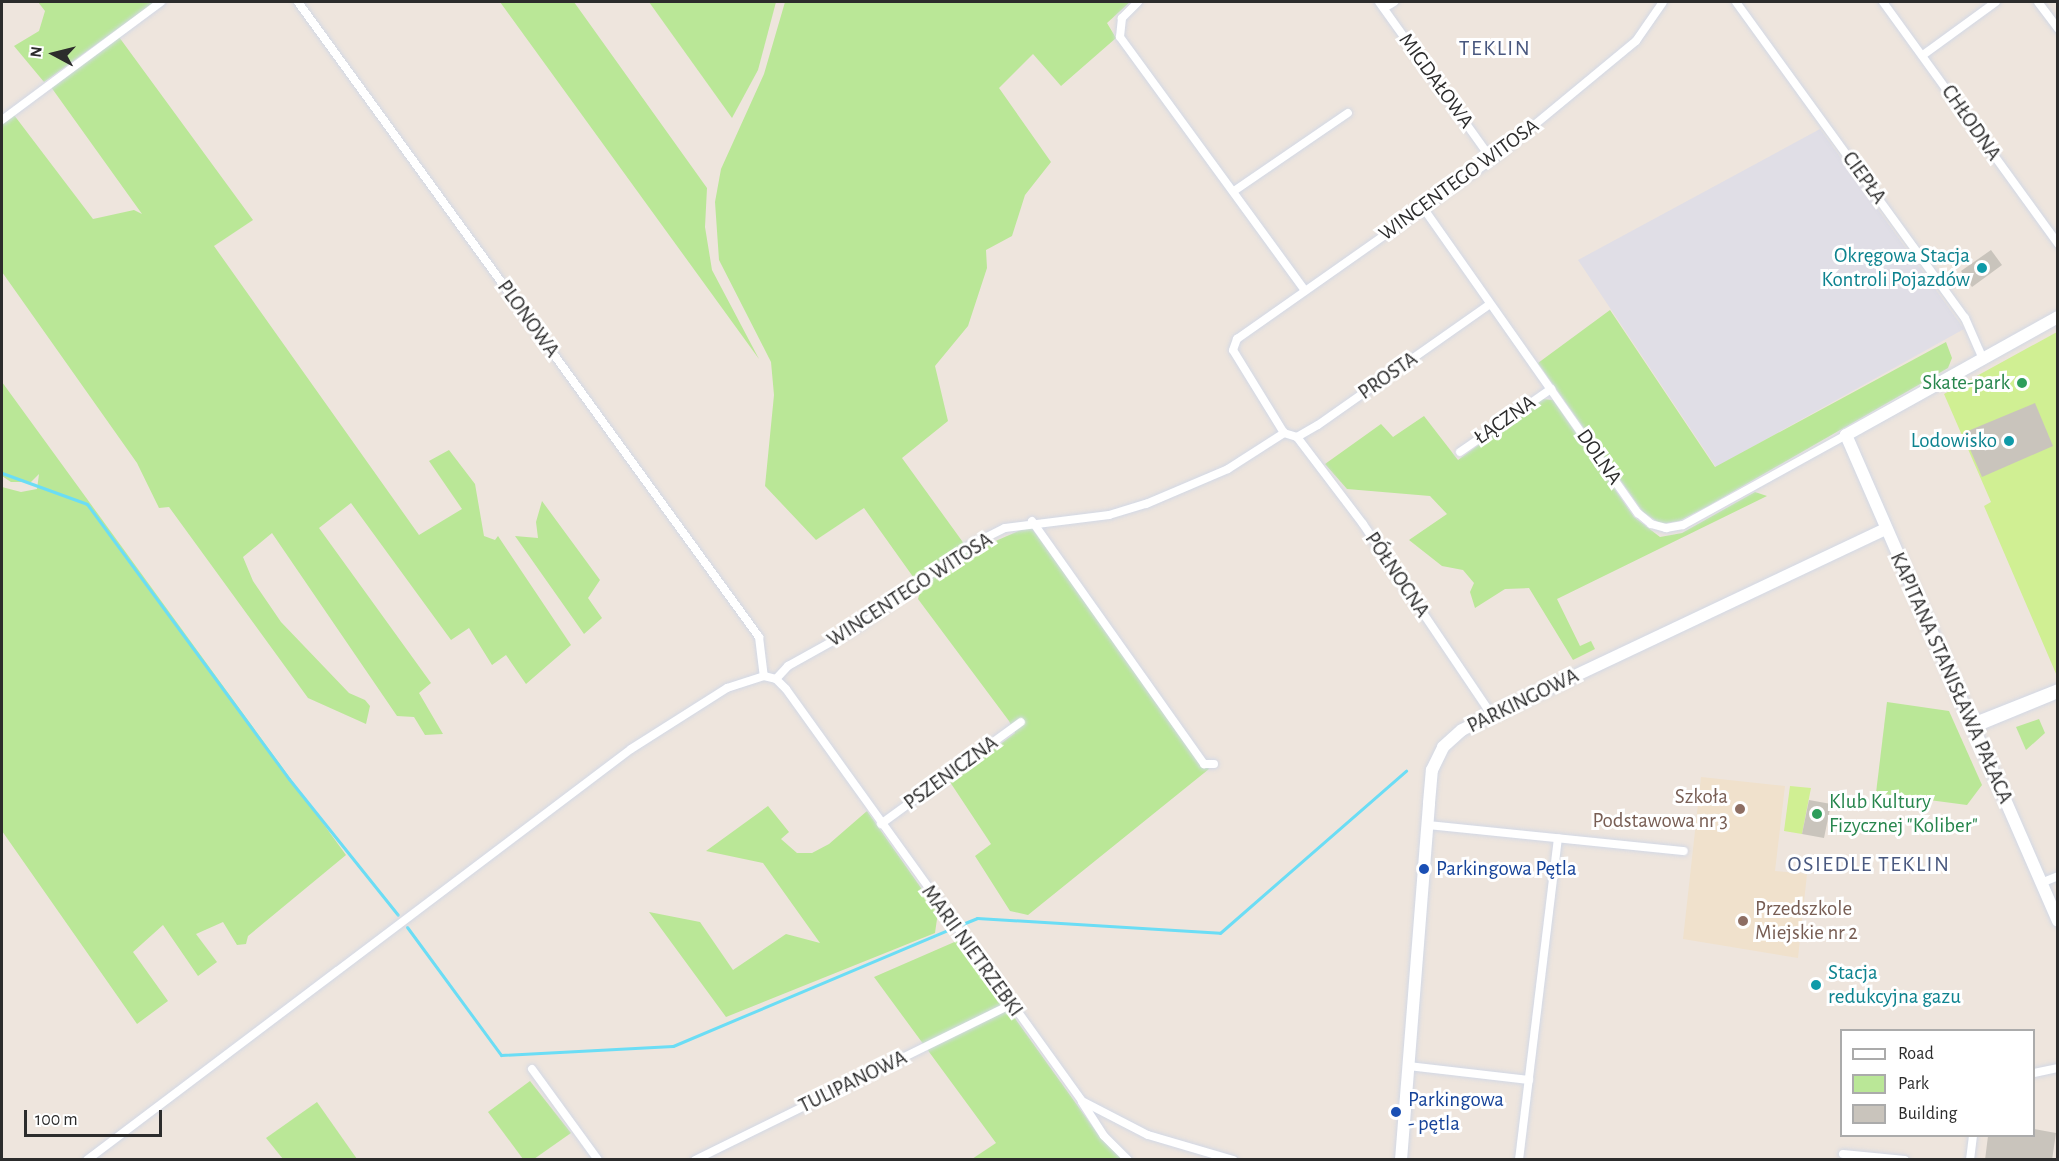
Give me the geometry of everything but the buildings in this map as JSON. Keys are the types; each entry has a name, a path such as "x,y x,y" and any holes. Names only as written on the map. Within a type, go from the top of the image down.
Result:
{"street":[{"path":"2,120 161,2"},
{"name":"PLONOWA","path":"298,2 759,637 764,676"},
{"path":"1138,2 1118,27 1120,37 1305,291"},
{"path":"1381,5 1394,2"},
{"name":"WINCENTEGO WITOSA","path":"776,678 860,626 967,546 1032,521 1109,515 1146,504 1228,469 1284,433 1235,343 1492,160 1636,40 1663,2"},
{"name":"CIEPŁA","path":"1736,2 1965,318 1983,359"},
{"name":"CHŁODNA","path":"1883,2 2058,244"},
{"path":"1923,55 1996,2"},
{"path":"2038,2 2058,29"},
{"name":"MIGDAŁOWA","path":"1381,5 1492,160"},
{"path":"1234,191 1348,113"},
{"name":"DOLNA","path":"1424,209 1638,513 1666,528 1691,521 1846,435"},
{"name":"PROSTA","path":"1298,437 1490,304"},
{"path":"1846,435 2058,317"},
{"name":"ŁĄCZNA","path":"1460,452 1551,389"},
{"path":"1284,433 1298,437"},
{"name":"KAPITANA STANISŁAWA PAŁACA","path":"1846,435 2058,921"},
{"name":"PÓŁNOCNA","path":"1298,437 1363,524 1492,715"},
{"path":"1032,521 1204,764 1214,764"},
{"name":"PARKINGOWA","path":"1401,1160 1432,770 1443,747 1462,730 1492,715 1886,529"},
{"path":"87,1160 631,749 726,688 764,676 776,678"},
{"name":"MARII NIETRZEBKI","path":"776,678 1010,1005 1082,1101 1148,1135 1233,1160"},
{"path":"1971,726 2058,688"},
{"path":"2039,698 2058,694"},
{"name":"PSZENICZNA","path":"881,824 1021,722"},
{"path":"1427,825 1684,851"},
{"path":"1519,1160 1558,838"},
{"path":"2041,883 2058,876"},
{"name":"TULIPANOWA","path":"695,1160 1010,1005"},
{"path":"1408,1066 1529,1080"},
{"path":"2035,1073 2058,1068"},
{"path":"532,1069 598,1160"},
{"path":"1082,1101 1104,1136 1128,1160"},
{"path":"1959,1160 1970,1157 1973,1137"},
{"path":"1842,1154 1905,1160"}],"shaded area":[{"path":"1820,129 1964,329 1716,467 1578,260"},
{"path":"1701,777 1785,786 1775,871 1807,874 1798,958 1683,939"}],"green space":[{"path":"38,2 155,2 44,82 14,46 39,31 45,11"},
{"path":"500,2 574,2 707,188 705,227 712,270 759,359"},
{"path":"649,2 776,2 758,70 732,118"},
{"path":"785,2 1130,2 1107,23 1116,38 1061,86 1033,54 999,88 1051,162 1025,195 1012,236 986,250 987,268 968,326 935,366 948,421 902,458 970,552 1030,526 1209,769 1028,915 1010,911 975,856 991,844 950,782 1015,733 1009,721 918,599 921,588 864,508 816,540 765,486 774,395 771,362 719,260 715,202 721,169 764,74"},
{"path":"119,37 253,220 214,246 419,535 462,509 429,461 449,450 475,484 484,536 495,540 498,536 571,645 526,684 506,655 492,665 469,628 451,640 351,503 319,528 431,683 419,693 443,734 425,735 414,717 397,716 272,533 243,557 253,581 281,622 349,693 365,700 370,706 366,724 308,698 169,507 159,508 137,463 2,272 2,124 14,115 93,219 134,210 142,214 51,87"},
{"path":"1610,310 1715,467 1946,342 1952,358 1948,368 1708,506 1679,521 1661,524 1643,512 1538,363"},
{"path":"2057,332 2057,676 1984,506 1991,502 1944,394"},
{"path":"2,382 346,855 248,936 246,944 237,945 223,922 196,934 217,962 198,976 163,925 133,952 168,1001 137,1024 2,831 2,487 21,492 37,489 39,474 31,482 11,482 2,476"},
{"path":"1542,399 1553,400 1634,517 1660,537 1682,533 1755,492 1767,496 1557,599 1580,646 1591,641 1595,649 1573,660 1529,588 1505,589 1475,608 1470,592 1474,583 1463,570 1442,566 1409,540 1447,514 1430,496 1347,489 1325,464 1381,424 1393,437 1424,416 1458,460"},
{"path":"542,501 600,580 588,598 602,618 584,634 515,536 538,538 536,522"},
{"path":"1887,702 1949,711 1982,785 1967,805 1876,793"},
{"path":"2039,719 2045,733 2026,750 2016,727"},
{"path":"1790,786 1811,788 1802,834 1784,831"},
{"path":"768,806 789,832 781,839 797,853 812,853 829,844 867,811 938,912 935,933 726,1017 649,912 700,922 733,970 786,934 820,943 763,863 706,851"},
{"path":"959,940 1100,1137 1123,1159 972,1159 996,1143 874,977"},
{"path":"530,1081 571,1133 534,1159 523,1159 488,1112"},
{"path":"317,1102 357,1159 283,1159 266,1138"}],"waterway":[{"path":"2,473 87,504 289,779 398,915"},
{"path":"960,925 977,918 1220,933 1406,771"},
{"path":"407,927 501,1055 673,1046 948,930"}],"place":[{"name":"Okręgowa Stacja Kontroli Pojazdów","path":"1982,268"},
{"name":"Skate-park","path":"2022,383"},
{"name":"Lodowisko","path":"2009,441"},
{"name":"Szkoła Podstawowa nr 3","path":"1740,809"},
{"name":"Klub Kultury Fizycznej \"Koliber\"","path":"1817,814"},
{"name":"Parkingowa Pętla","path":"1424,869"},
{"name":"Przedszkole Miejskie nr 2","path":"1743,921"},
{"name":"Stacja redukcyjna gazu","path":"1816,985"},
{"name":"Parkingowa - pętla","path":"1396,1112"}],"district":[{"name":"TEKLIN","path":"1495,49"},
{"name":"OSIEDLE TEKLIN","path":"1869,865"}]}
